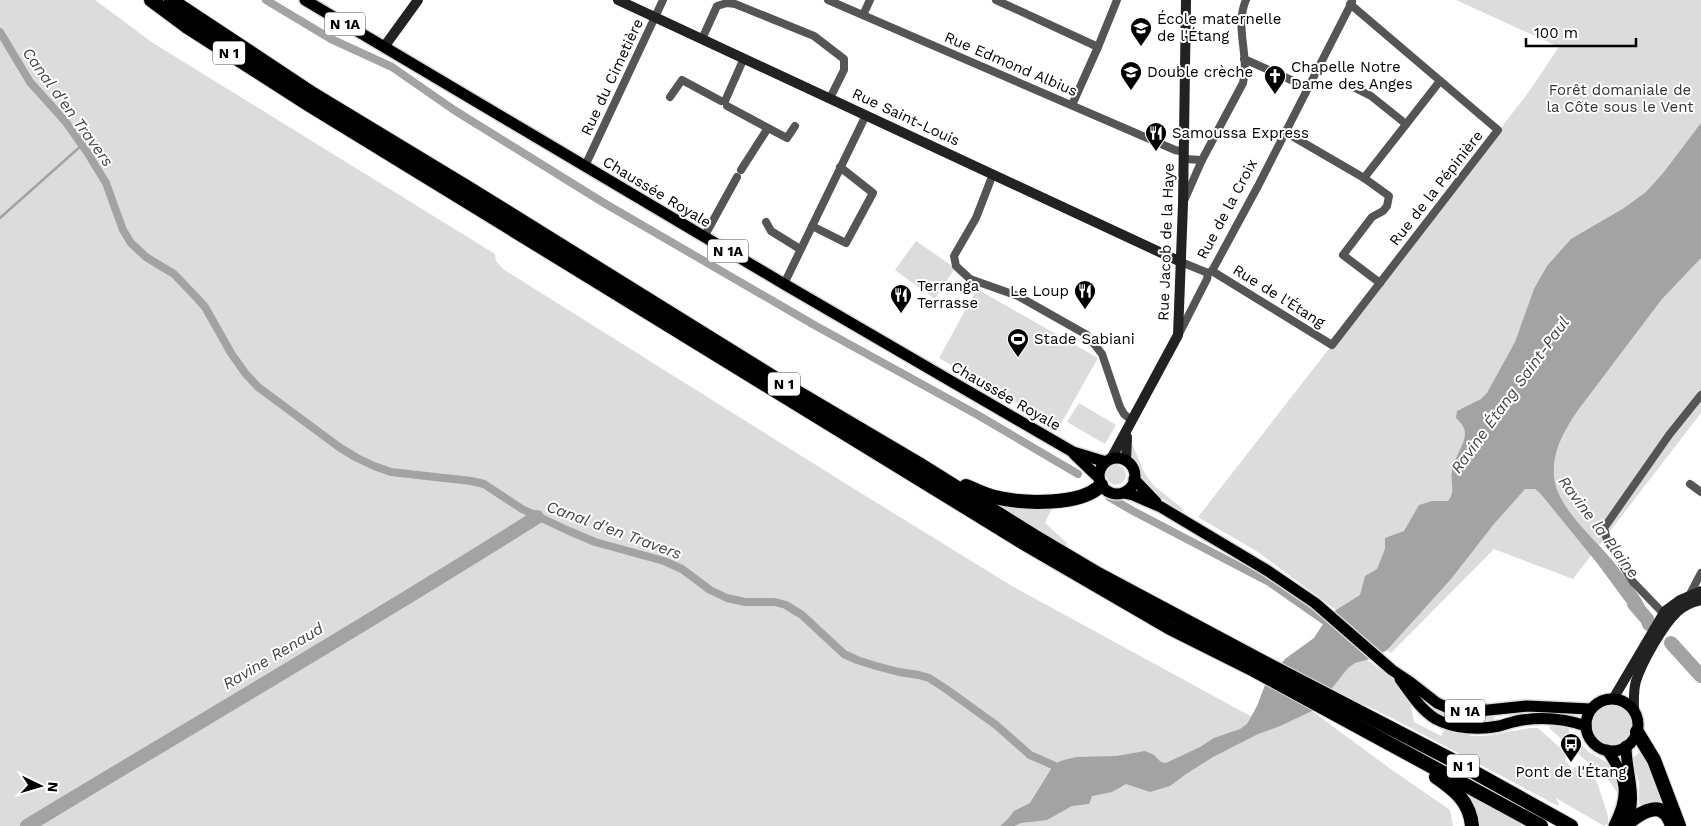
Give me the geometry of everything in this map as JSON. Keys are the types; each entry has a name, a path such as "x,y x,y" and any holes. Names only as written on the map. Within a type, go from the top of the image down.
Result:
{"highway":[{"name":"N 1","path":"151,0 186,26 308,104 1027,545 1170,628 1352,709 1454,761 1571,826"},
{"name":"N 1","path":"171,0 313,94 511,214 797,392 919,464 968,496 1098,574 1259,666 1323,709 1541,826"},
{"path":"919,464 987,495 1014,500 1048,501 1072,499 1092,494 1100,481"},
{"path":"1637,732 1654,760 1679,826"},
{"path":"1373,735 1450,787 1465,803 1470,813 1472,826"},
{"path":"1622,825 1648,810 1659,810 1670,819 1672,826"}],"main road":[{"name":"Chaussée Royale","path":"305,0 704,237 1073,452 1100,481"},
{"name":"Chaussée Royale","path":"1073,452 1109,460"},
{"path":"1118,458 1126,461 1133,469 1134,479 1131,487 1119,494 1109,492 1100,481 1102,466 1109,460 1118,458"},
{"name":"N 1A","path":"1134,479 1161,507"},
{"name":"N 1A","path":"1124,492 1161,507 1268,571 1315,603 1392,670 1428,713 1448,724 1482,728 1534,719 1566,720 1586,726"},
{"name":"N 1A","path":"1392,670 1438,703 1459,710 1486,711 1527,706 1590,709"},
{"path":"1613,698 1625,702 1634,712 1638,725 1637,732 1626,746 1620,749 1607,750 1600,748 1590,739 1586,720 1590,709 1600,701 1613,698"},
{"path":"1622,825 1631,810 1632,787 1626,759 1626,746"},
{"path":"1607,750 1617,764 1624,782 1622,825"}],"street":[{"path":"384,47 418,0"},
{"name":"Rue Saint-Louis","path":"618,0 1181,262"},
{"name":"Rue du Cimetière","path":"585,166 663,0"},
{"name":"Rue Edmond Albius","path":"828,0 1072,105 1184,156 1202,160"},
{"path":"863,15 870,0"},
{"path":"996,0 1098,47"},
{"path":"1072,105 1117,0"},
{"name":"Rue Jacob de la Haye","path":"1178,335 1187,0"},
{"path":"1183,204 1202,160 1243,82 1244,59 1241,21 1246,0"},
{"name":"Rue de la Pépinière","path":"1332,345 1498,130 1352,2"},
{"name":"Rue de la Croix","path":"1109,460 1127,431 1208,279 1352,2"},
{"path":"702,39 718,6 727,4 735,4 814,36 844,60 844,70 830,98"},
{"path":"724,103 744,58"},
{"path":"1244,59 1308,88"},
{"path":"670,97 682,80 787,138 795,126"},
{"path":"1364,178 1440,81"},
{"path":"1353,87 1371,96 1406,124"},
{"path":"784,284 866,115"},
{"path":"704,237 739,173 768,128"},
{"path":"1285,132 1364,178 1388,196 1387,206 1383,211 1372,217 1343,255 1380,283"},
{"path":"812,226 846,244 873,193 840,167"},
{"path":"993,174 976,218 954,256 956,266 970,279 1018,296 1086,335 1102,354 1120,406 1124,414 1132,421"},
{"path":"766,222 771,231 800,250"},
{"name":"Rue de l'Étang","path":"1181,262 1204,273 1210,272 1332,345"},
{"path":"1663,613 1633,582 1607,540 1605,526 1669,435 1701,395"},
{"name":"Rue de la Croix","path":"1126,461 1127,431"},
{"path":"1690,484 1701,492"},
{"path":"1690,594 1701,574"},
{"path":"1613,698 1663,613 1690,594 1701,591"},
{"path":"1634,712 1636,682 1642,667 1661,634 1677,611 1693,601 1701,600"}],"green space":[{"name":"Forêt domaniale de la Côte sous le Vent","path":"0,0 95,0 153,43 495,254 496,261 503,269 856,490 1012,586 1252,717 1285,659 1314,638 1325,621 1336,610 1258,552 1198,517 1528,93 1559,47 1456,0 1701,0 1701,413 1573,579 1494,549 1391,653 1387,650 1367,660 1389,675 1409,696 1414,722 1441,736 1445,728 1472,736 1484,736 1538,728 1568,755 1565,760 1573,769 1578,764 1597,782 1608,816 1608,823 1604,826 1556,798 1558,806 1390,717 1332,690 1312,711 1450,810 1453,826 0,826"},
{"path":"916,241 955,268 935,299 895,270"},
{"name":"Stade Sabiani","path":"977,289 1098,358 1059,427 939,358"},
{"path":"1079,403 1116,425 1105,444 1067,422"},
{"path":"1130,439 1145,474 1154,486 1183,509 1181,512 1149,489 1142,481 1129,451"},
{"path":"1112,465 1120,465 1126,471 1126,479 1120,485 1112,485 1106,479 1106,471"},
{"path":"1002,503 1053,506 1045,523 1067,543 1066,547 1001,507"},
{"path":"1425,696 1493,713 1495,722 1482,724 1441,718 1421,700"},
{"path":"1608,703 1616,703 1628,709 1634,725 1628,741 1616,747 1608,747 1596,741 1590,729 1590,721 1596,709"},
{"path":"1551,725 1569,726 1569,733 1590,753 1608,763 1613,772 1616,771 1621,791 1617,792 1610,782 1549,728"},
{"path":"1643,749 1671,813 1641,808 1639,803 1639,783 1632,759"},
{"path":"1468,794 1526,826 1480,826 1477,812 1467,797"}],"water":[{"name":"Ravine Étang Saint-Paul","path":"1701,123 1701,258 1662,299 1578,410 1560,442 1554,468 1557,489 1562,500 1578,522 1613,561 1640,597 1646,609 1647,619 1639,616 1625,601 1540,493 1535,489 1525,489 1494,524 1451,579 1387,650 1373,658 1355,663 1348,668 1312,711 1258,734 1213,757 1170,786 1150,792 1126,784 1112,792 1092,796 1089,804 1072,806 1047,820 1021,823 1014,826 1000,826 1014,811 1030,803 1051,769 1060,761 1076,757 1116,756 1145,751 1154,755 1161,762 1166,763 1200,747 1214,738 1240,729 1247,724 1257,706 1265,685 1285,659 1314,638 1325,621 1336,610 1360,595 1365,576 1377,569 1385,549 1385,538 1404,531 1419,505 1432,501 1448,501 1450,498 1452,494 1452,471 1465,434 1461,423 1456,418 1457,411 1481,399 1487,393 1515,342 1534,289 1547,266 1571,239 1624,208 1646,192 1664,172"}],"waterway":[{"path":"266,0 331,39 392,67 454,110 604,203 816,326 976,414 1078,474"},
{"name":"Canal d'en Travers","path":"0,32 30,82 65,121 87,152 106,183 123,230 131,243 146,257 174,274 205,307 231,353 258,387 339,447 357,458 391,472 484,484 522,509 569,531 595,542 664,561 682,569 710,590 727,598 745,602 775,602 786,605 802,615 844,654 876,666 929,678 996,725 1030,755 1062,769"},
{"path":"0,218 82,145"},
{"path":"1109,497 1269,582 1325,621"},
{"name":"Ravine Renaud","path":"27,826 347,634 537,517"},
{"name":"Ravine la Plaine","path":"1634,604 1649,624"},
{"name":"Ravine la Plaine","path":"1671,643 1701,676"}],"place":[{"name":"École maternelle de l'Étang","path":"1141,47"},
{"name":"Double crèche","path":"1131,91"},
{"name":"Chapelle Notre Dame des Anges","path":"1275,95"},
{"name":"Samoussa Express","path":"1156,152"},
{"name":"Le Loup","path":"1085,310"},
{"name":"Terranga Terrasse","path":"901,314"},
{"name":"Stade Sabiani","path":"1018,358"},
{"name":"Pont de l'Étang","path":"1571,763"}]}
